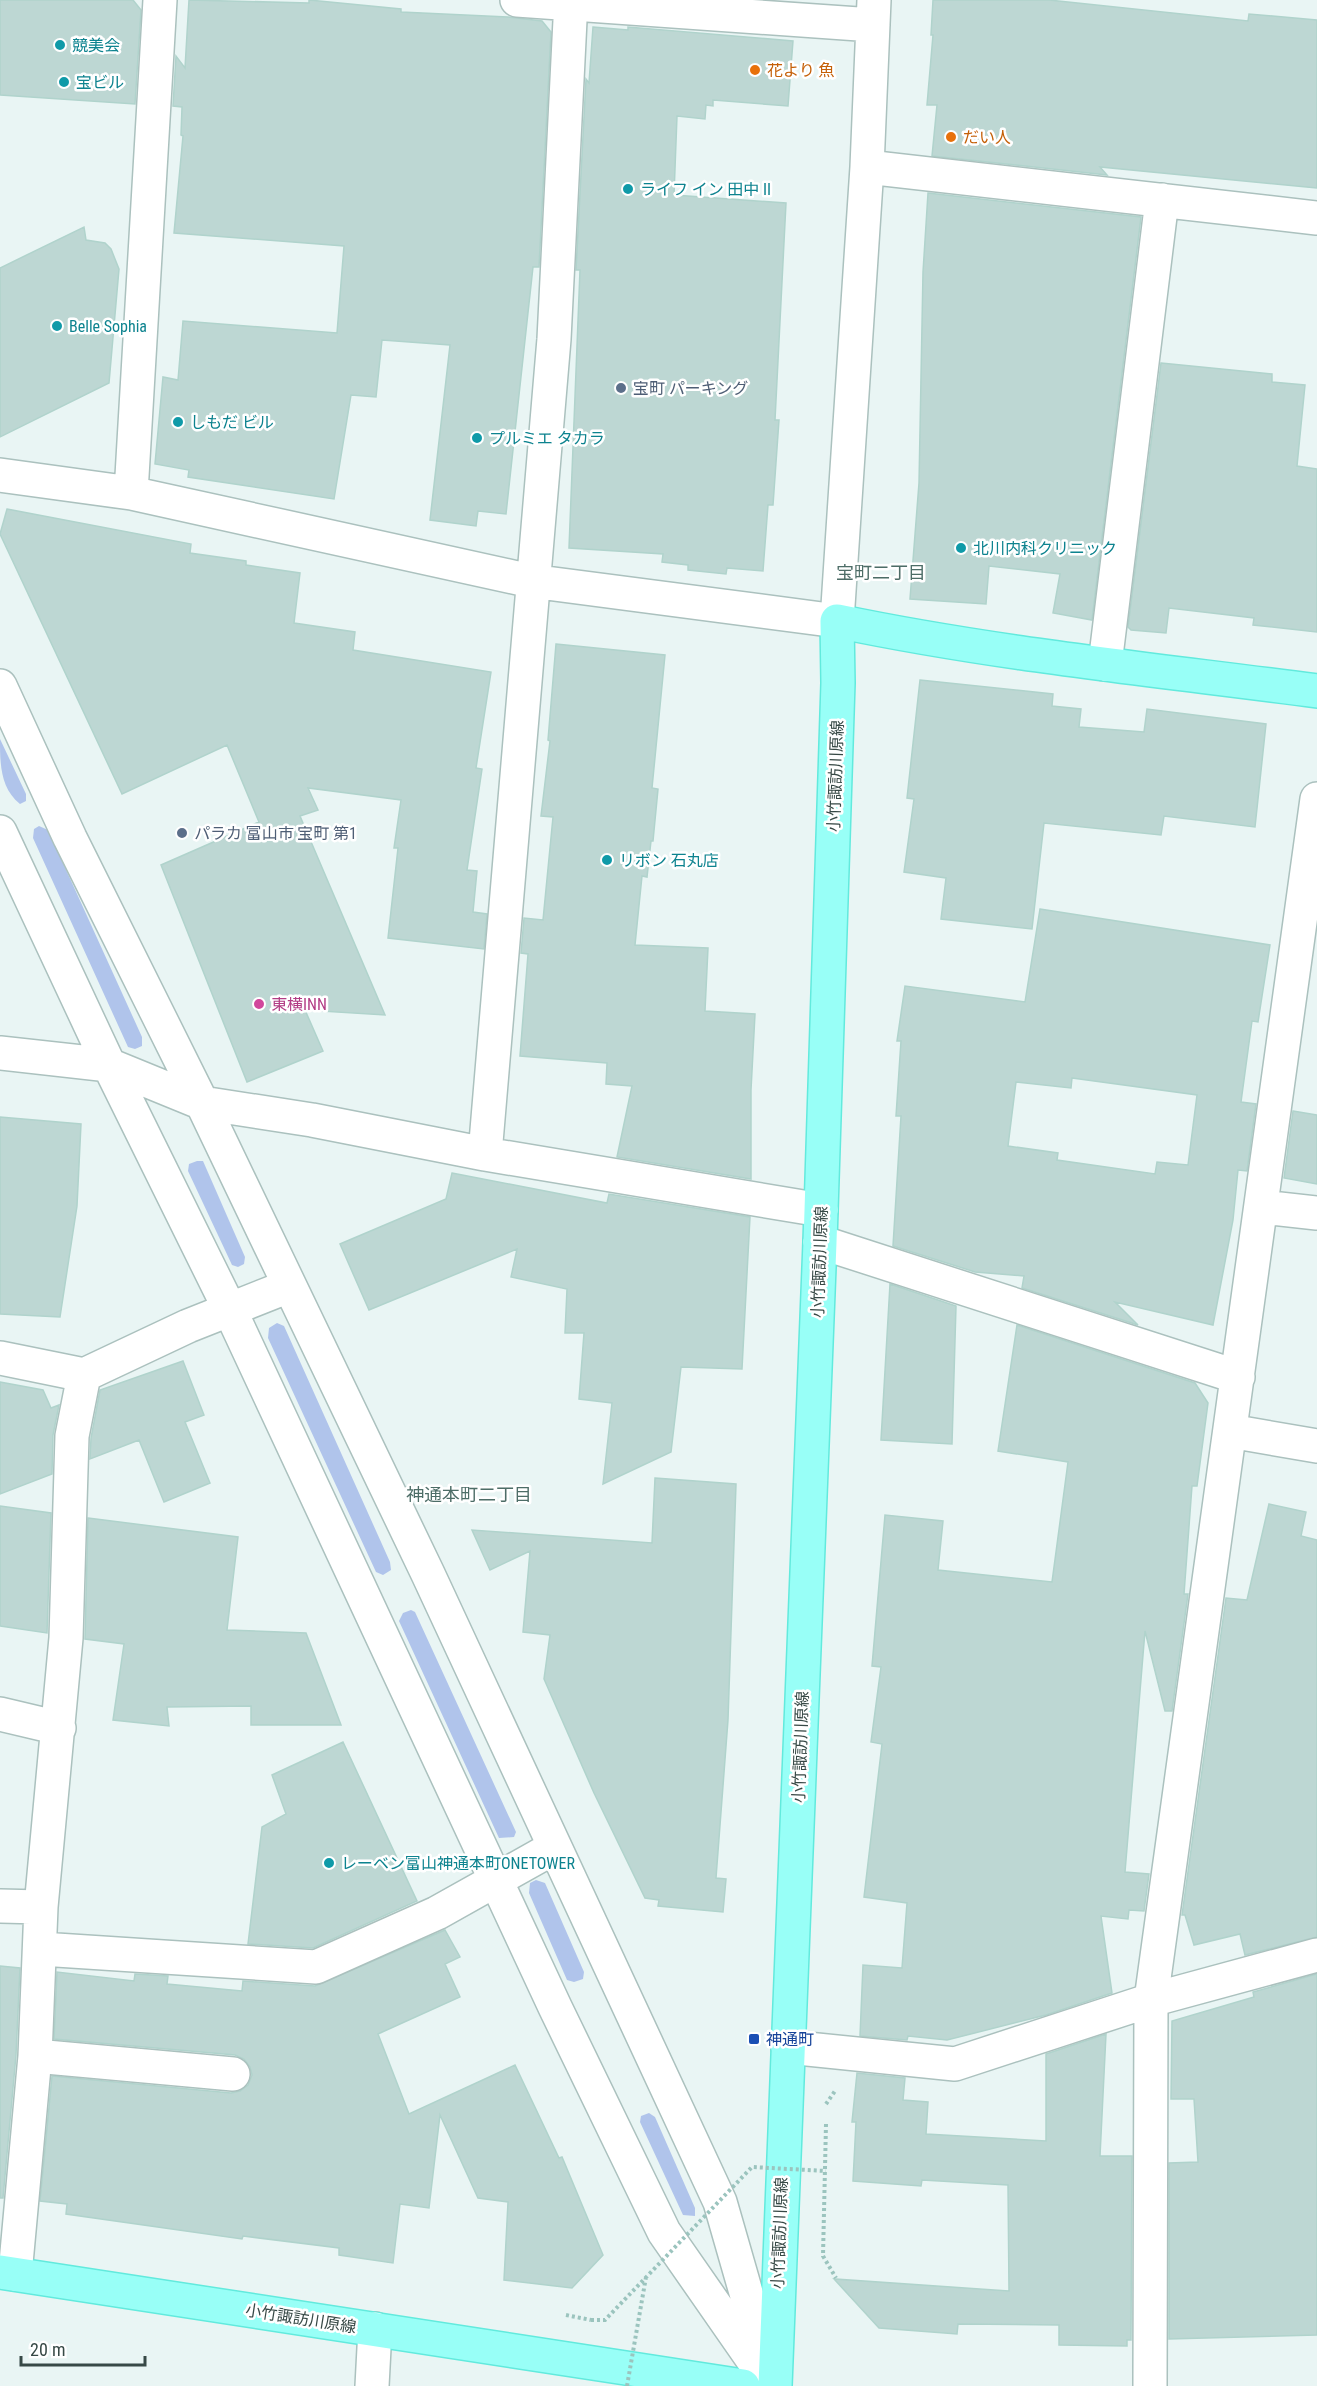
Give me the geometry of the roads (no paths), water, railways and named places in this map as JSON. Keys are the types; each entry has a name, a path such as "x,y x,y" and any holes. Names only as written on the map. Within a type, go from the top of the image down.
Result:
{"main road":[{"path":"837,621 902,635 1317,691"},
{"name":"小竹諏訪川原線","path":"773,2386 820,1242 838,694 837,621"},
{"name":"小竹諏訪川原線","path":"7,2273 743,2386"}],"street":[{"path":"131,493 160,0"},
{"path":"0,475 131,493 531,581 837,621 867,167 873,12 517,0"},
{"path":"485,1154 531,581 554,339 571,3"},
{"path":"867,167 1317,218"},
{"path":"1105,664 1162,200"},
{"path":"0,686 70,838 289,1286 555,1847 720,2202 773,2386"},
{"path":"1150,2386 1151,2000 1317,800"},
{"path":"0,832 109,1065 230,1310 664,2232 773,2386"},
{"path":"0,1053 109,1065 202,1104 312,1120 485,1154 821,1210"},
{"path":"1261,1207 1317,1213"},
{"path":"820,1242 1238,1377"},
{"path":"0,1358 84,1375 188,1326 289,1286"},
{"path":"7,2273 35,2056 41,1907 66,1638 72,1436 84,1375"},
{"path":"1230,1431 1317,1446"},
{"path":"0,1714 59,1728"},
{"path":"41,1949 316,1967 437,1913 555,1847"},
{"path":"0,1906 41,1907"},
{"path":"788,2047 955,2064 1151,2000 1317,1955"},
{"path":"35,2056 233,2074"},
{"path":"372,2386 375,2329"}],"place":[{"name":"競美会","path":"60,45"},
{"name":"花より 魚","path":"755,70"},
{"name":"宝ビル","path":"64,82"},
{"name":"だい人","path":"951,137"},
{"name":"ライフ イン 田中 II","path":"628,189"},
{"name":"Belle Sophia","path":"57,326"},
{"name":"宝町 パーキング","path":"621,388"},
{"name":"しもだ ビル","path":"178,422"},
{"name":"プルミエ タカラ","path":"477,438"},
{"name":"北川内科クリニック","path":"961,548"},
{"name":"パラカ 富山市 宝町 第1","path":"182,833"},
{"name":"リボン 石丸店","path":"607,860"},
{"name":"東横INN","path":"259,1004"},
{"name":"レーベン富山神通本町ONETOWER","path":"329,1863"},
{"name":"神通町","path":"754,2039"}],"district":[{"name":"宝町二丁目","path":"881,573"},
{"name":"神通本町二丁目","path":"469,1495"}]}
